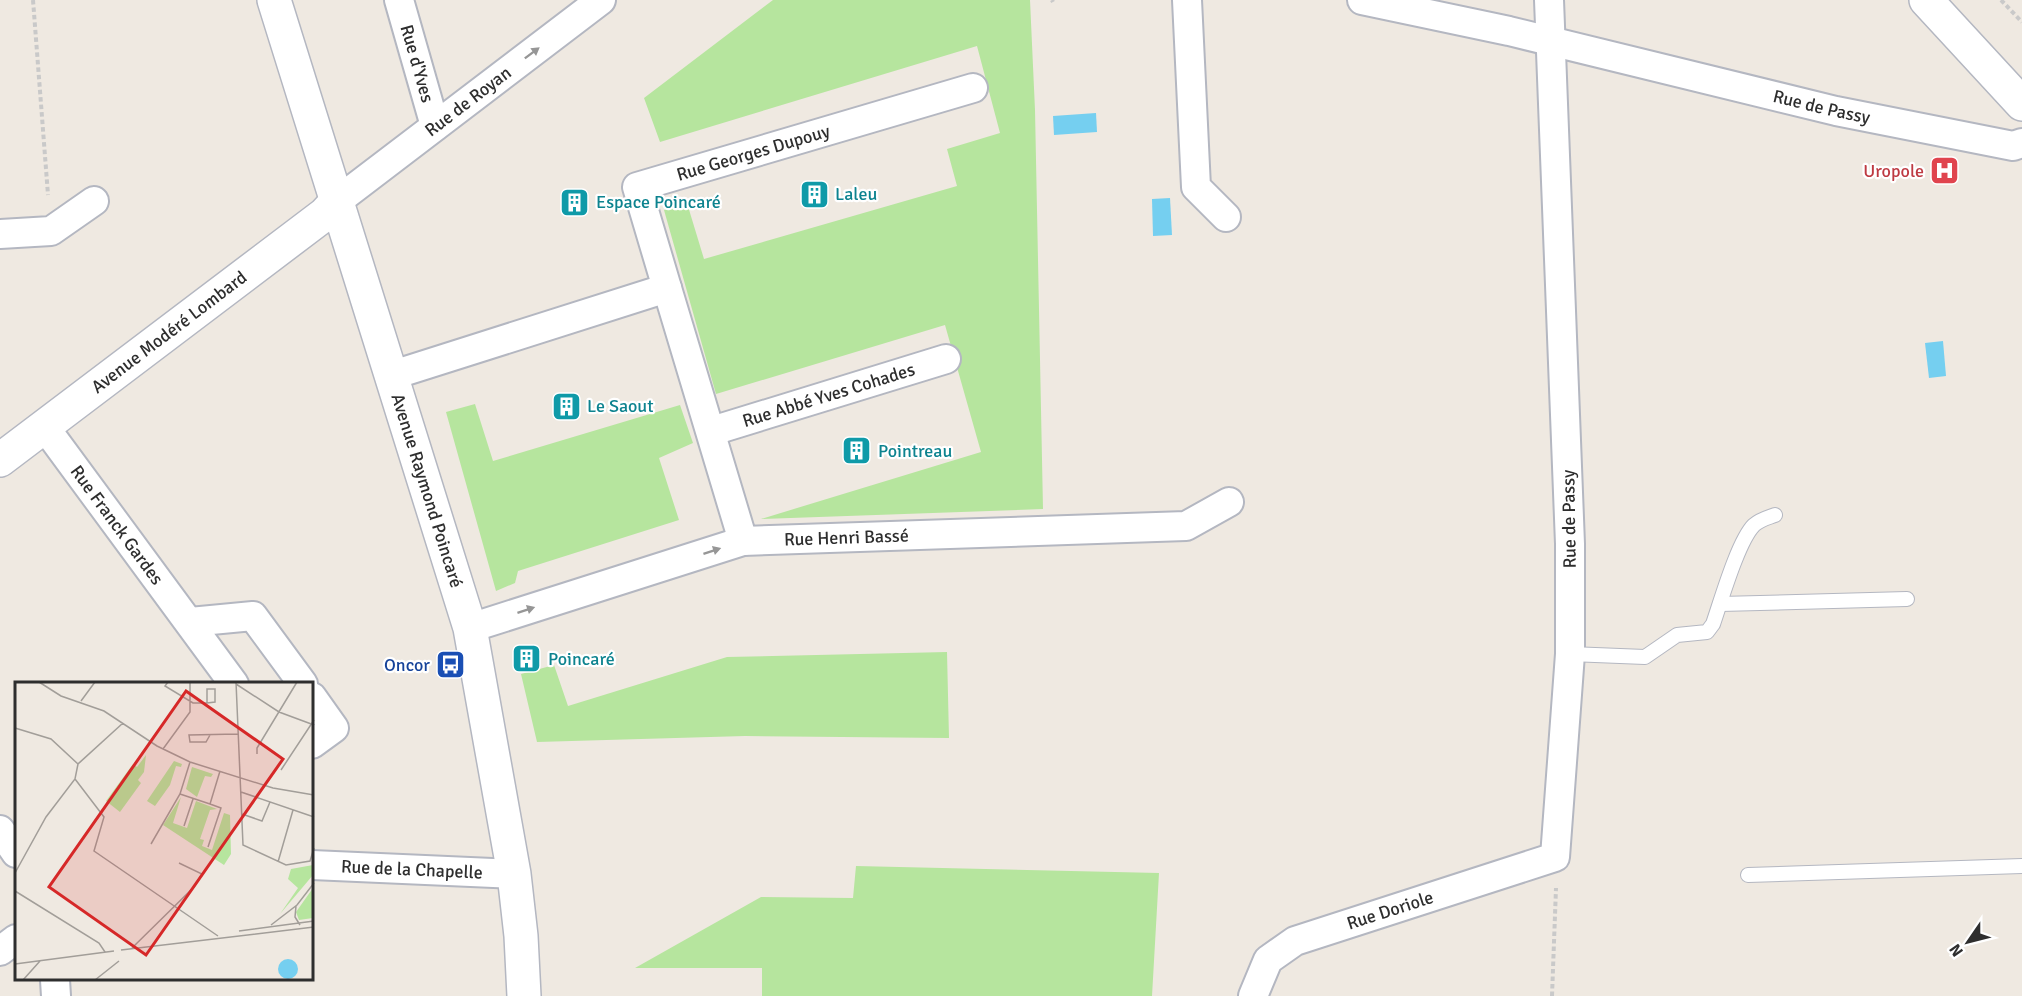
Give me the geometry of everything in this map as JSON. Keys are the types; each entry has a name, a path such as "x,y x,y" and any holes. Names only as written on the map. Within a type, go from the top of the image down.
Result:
{"main road":[{"name":"Avenue Raymond Poincaré","path":"274,0 336,202 393,375 470,628 514,874 522,936 524,996"},
{"path":"1926,0 2022,104"},
{"name":"Avenue Modéré Lombard","path":"0,460 325,214 336,202"}],"street":[{"name":"Rue d'Yves","path":"399,0 435,126"},
{"path":"1186,0 1196,187 1226,217"},
{"path":"1362,0 1552,42"},
{"name":"Rue de Passy","path":"1550,0 1570,544 1570,654 1555,857"},
{"name":"Rue de Royan","path":"336,202 587,5"},
{"name":"Rue de Passy","path":"1552,42 1836,111 2013,146 2022,142"},
{"name":"Rue Georges Dupouy","path":"667,288 637,187 973,88"},
{"path":"0,234 51,231 94,201"},
{"path":"393,375 667,288 712,431 743,541"},
{"name":"Rue Abbé Yves Cohades","path":"712,431 946,359"},
{"name":"Rue Franck Gardes","path":"44,426 233,682"},
{"name":"Rue Henri Bassé","path":"470,628 743,541 1186,526 1229,502"},
{"path":"190,622 253,616 302,682"},
{"path":"314,700 334,728 314,743"},
{"path":"0,830 15,852"},
{"name":"Rue Doriole","path":"1253,996 1269,960 1295,941 1555,857"},
{"name":"Rue de la Chapelle","path":"314,865 514,874"},
{"path":"0,951 15,940"},
{"path":"55,981 56,996"}],"lane":[{"path":"1570,654 1645,657 1677,635 1707,632 1713,624 1741,547 1752,527 1761,519 1775,515"},
{"path":"1720,604 1907,598"},
{"path":"1748,876 2022,866"}],"path":[{"path":"33,0 51,231"},
{"path":"2001,0 2022,22"},
{"path":"1552,996 1555,857"}],"green space":[{"path":"773,0 1030,0 1035,110 1043,509 761,519 981,452 945,325 716,394 664,210 687,203 704,259 957,186 947,149 1000,133 977,46 660,142 644,98"},
{"path":"475,404 493,461 680,405 693,443 659,458 679,520 518,571 515,583 496,591 446,412"},
{"path":"947,652 949,738 745,736 537,742 521,674 554,665 568,706 727,657"},
{"path":"856,866 1159,873 1152,996 762,996 762,968 635,968 761,897 853,898"}],"water":[{"path":"1096,113 1097,132 1054,135 1053,116"},
{"path":"1170,198 1172,235 1153,236 1152,199"},
{"path":"1943,341 1946,376 1929,378 1925,343"}],"place":[{"name":"Uropole","path":"1945,171"},
{"name":"Laleu","path":"814,194"},
{"name":"Espace Poincaré","path":"575,202"},
{"name":"Le Saout","path":"566,406"},
{"name":"Pointreau","path":"857,451"},
{"name":"Poincaré","path":"527,659"},
{"name":"Oncor","path":"451,665"}]}
